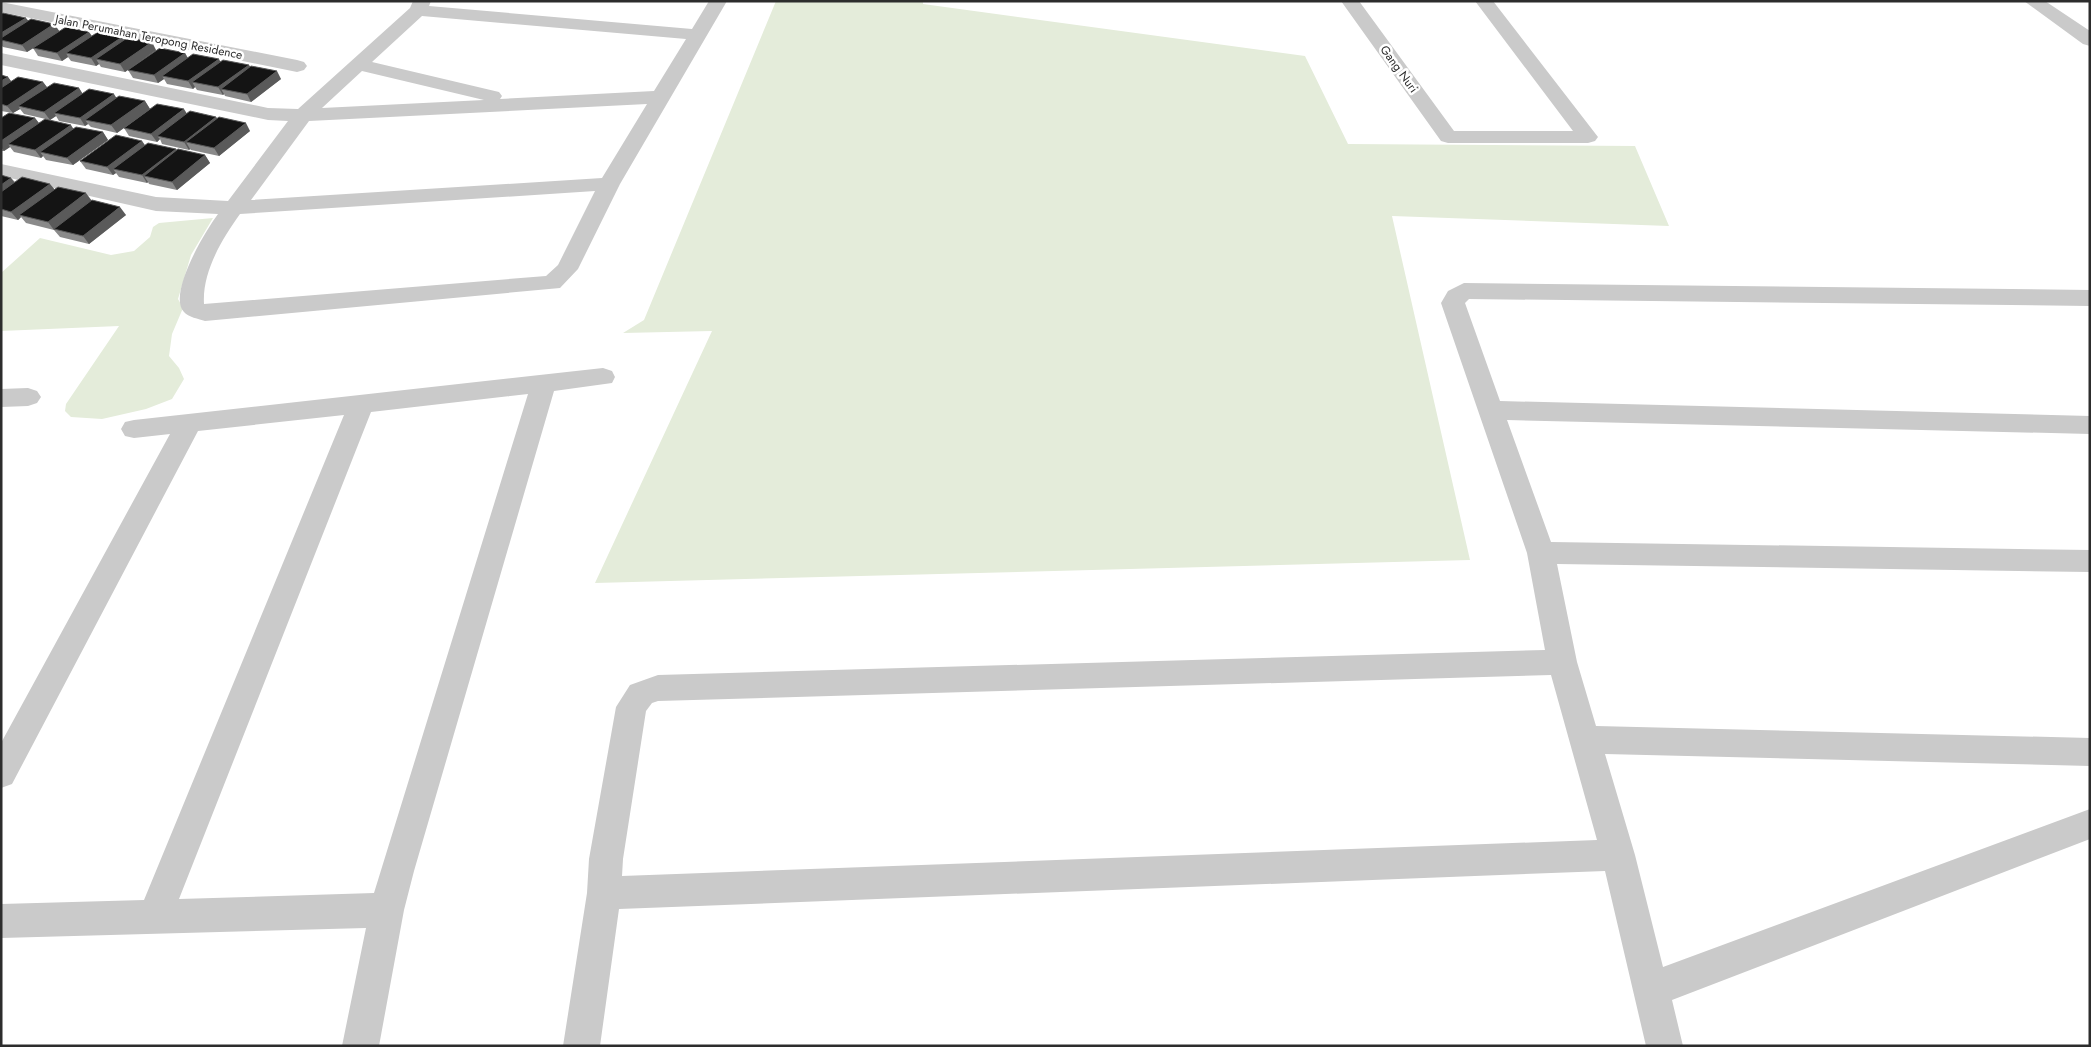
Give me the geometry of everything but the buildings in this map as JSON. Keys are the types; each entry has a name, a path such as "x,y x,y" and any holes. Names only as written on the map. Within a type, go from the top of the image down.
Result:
{"street":[{"path":"698,35 420,6 304,115 234,208 210,243 193,287 191,298 194,308 204,313 552,283 567,269 609,184 698,35 718,1"},
{"name":"Gang Nuri","path":"1350,1 1448,137 1588,137 1484,1"},
{"path":"2033,1 2090,40"},
{"name":"Jalan Perumahan Teropong Residence","path":"1,8 298,66"},
{"path":"1,59 261,113 304,115 661,97"},
{"path":"359,65 523,103"},
{"path":"1,170 156,204 234,208 609,184"},
{"path":"1665,1046 1618,855 1562,662 1541,552 1453,303 1456,296 1464,291 2090,298"},
{"path":"134,429 603,377"},
{"path":"360,1046 387,910 544,384"},
{"path":"1,398 28,397"},
{"path":"155,916 361,404"},
{"path":"1491,410 2090,425"},
{"path":"1,774 189,423"},
{"path":"1541,552 2090,560"},
{"path":"581,1046 604,893 606,859 631,707 641,694 658,688 1562,662"},
{"path":"1584,740 2090,752"},
{"path":"1651,990 2090,824"},
{"path":"604,893 1618,855"},
{"path":"1,921 387,910"}],"green space":[{"path":"776,1 923,1 923,4 1305,56 1348,144 1635,146 1669,226 1392,216 1470,560 595,583 712,331 623,333 644,320"},
{"path":"213,218 191,255 178,299 183,308 172,334 169,356 179,368 184,379 172,399 146,409 102,419 71,417 65,411 66,404 119,326 1,331 1,273 40,238 111,255 134,251 150,237 153,227 159,223"}]}
